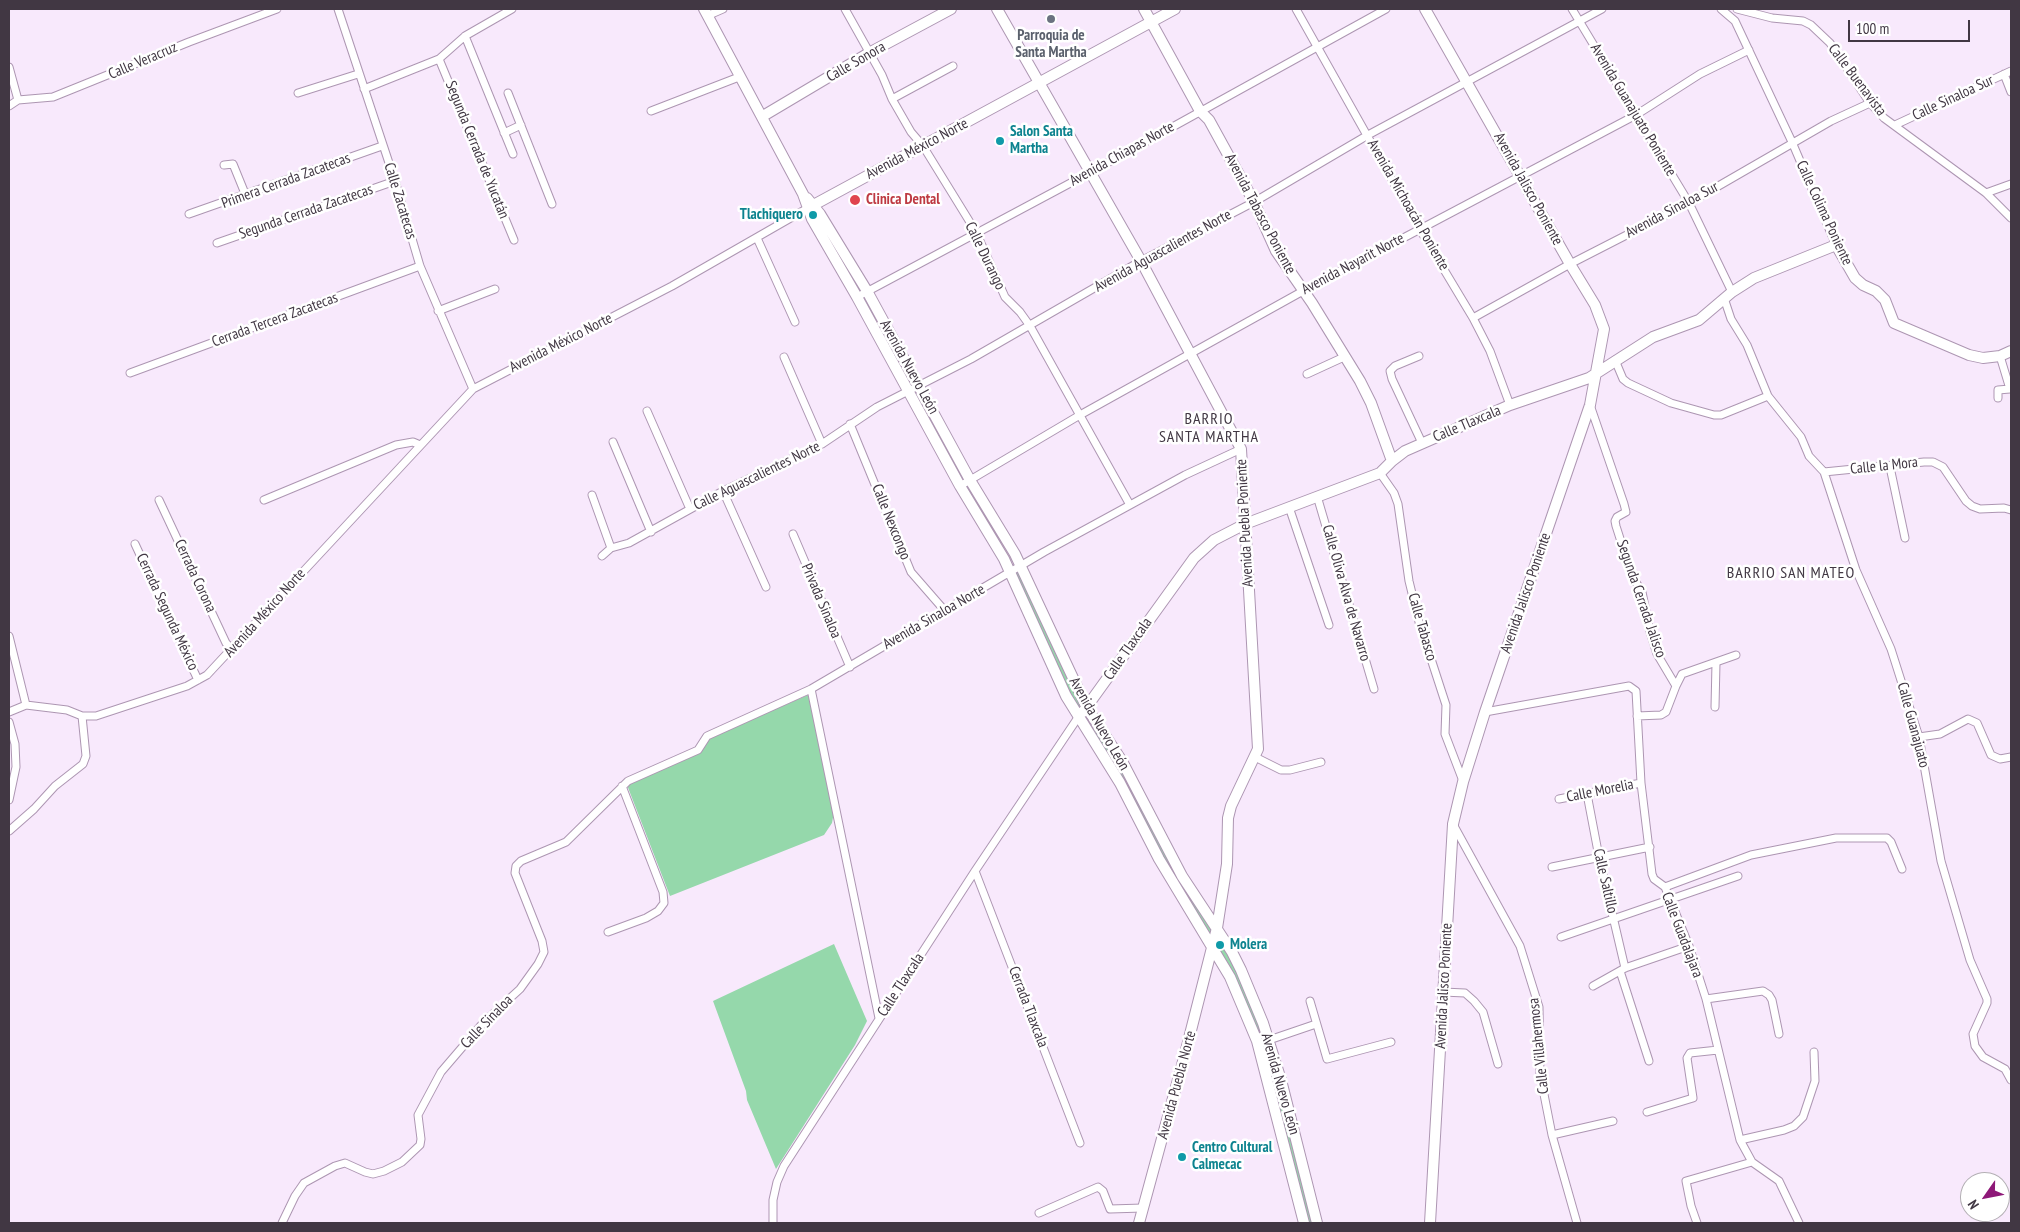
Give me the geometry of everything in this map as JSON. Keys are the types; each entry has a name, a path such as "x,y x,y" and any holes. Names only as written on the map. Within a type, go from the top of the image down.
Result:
{"street":[{"name":"Calle Veracruz","path":"9,106 18,100 53,97 277,9"},
{"name":"Calle Zacatecas","path":"338,9 395,181 420,266 473,389"},
{"path":"364,89 440,59 465,36 512,9"},
{"path":"705,12 723,9"},
{"name":"Calle Durango","path":"845,9 911,132 922,146 976,232 1005,297 1020,312 1030,326 1130,505"},
{"name":"Calle Sonora","path":"763,116 869,53 951,9"},
{"name":"Avenida Puebla Poniente","path":"997,9 1141,261 1241,448 1259,742 1255,757 1231,806 1228,818 1227,864 1217,928 1212,946"},
{"name":"Avenida Tabasco Poniente","path":"1144,9 1200,112 1209,120 1254,202 1276,251 1312,303 1360,381 1371,403 1392,461"},
{"name":"Avenida México Norte","path":"9,712 26,705 67,710 82,716 96,716 187,686 207,675 473,389 672,286 810,207 1175,9"},
{"name":"Avenida Michoacán Poniente","path":"1296,9 1419,228 1473,318 1490,351 1510,405"},
{"name":"Avenida Chiapas Norte","path":"857,297 1090,172 1386,9"},
{"name":"Avenida Jalisco Poniente","path":"1425,9 1595,305 1604,329 1590,405 1463,782 1453,824 1430,1223"},
{"name":"Avenida Guanajuato Poniente","path":"1572,9 1689,203 1728,295 1731,319 1746,345 1768,396 1801,437 1809,456 1824,472"},
{"name":"Avenida Aguascalientes Norte","path":"914,388 1030,326 1141,261 1254,202 1368,135 1468,83 1602,9"},
{"name":"Calle Colima Poniente","path":"1721,9 1735,21 1792,142 1836,245 1855,278 1876,291 1885,300 1894,322 1969,355 1983,358 2000,356 2011,351"},
{"name":"Calle Buenavista","path":"1737,9 1772,18 1803,21 1811,25 1830,44 1870,103 1884,118 1986,193 2011,218"},
{"name":"Avenida Nuevo León","path":"705,12 739,77 763,116 810,207 842,248 867,291 960,486 1011,572 1066,696 1120,783 1159,859 1230,977 1257,1041 1304,1223"},
{"path":"465,36 513,154"},
{"name":"Avenida Nayarit Norte","path":"960,486 1080,415 1303,290 1636,115 1700,74 1749,50"},
{"name":"Segunda Cerrada de Yucatán","path":"440,59 514,240"},
{"path":"892,99 953,66"},
{"path":"9,68 18,100"},
{"path":"2008,72 2011,92"},
{"name":"Calle Sinaloa Sur","path":"1895,125 2008,72"},
{"path":"298,93 358,74"},
{"path":"651,110 739,77"},
{"path":"508,93 552,204"},
{"name":"Avenida Sinaloa Sur","path":"1473,318 1570,264 1689,203 1792,142 1870,103"},
{"path":"504,133 520,125"},
{"name":"Primera Cerrada Zacatecas","path":"189,214 246,196 382,146"},
{"path":"224,165 233,164 246,196"},
{"name":"Segunda Cerrada Zacatecas","path":"217,243 395,181"},
{"path":"1986,193 2011,184"},
{"name":"Avenida Nuevo León","path":"810,207 812,219 857,297 1021,566 1087,708 1122,761 1162,841 1182,876 1232,952 1269,1040 1317,1223"},
{"path":"756,238 795,322"},
{"name":"Calle Tlaxcala","path":"773,1223 773,1200 777,1182 784,1166 975,871 1079,716 1087,708 1194,558 1214,540 1245,524 1380,473 1405,451 1422,443 1510,405 1583,381 1653,337 1699,320 1728,295 1754,278 1836,245"},
{"name":"Cerrada Tercera Zacatecas","path":"130,374 420,266"},
{"path":"438,311 495,289"},
{"path":"1419,356 1390,370 1392,379 1422,443"},
{"path":"1998,398 1998,390 2010,389 2000,356"},
{"path":"784,357 822,444"},
{"path":"1307,374 1344,357"},
{"path":"1615,360 1623,378 1628,383 1671,403 1714,415 1721,415 1768,396"},
{"name":"Calle Aguascalientes Norte","path":"602,556 611,548 629,543 723,491 822,444 877,406 914,388"},
{"name":"Segunda Cerrada Jalisco","path":"1590,405 1626,512 1615,520 1626,560 1632,576 1642,592 1650,632 1657,654 1676,686"},
{"path":"647,411 690,509"},
{"name":"Calle Nexcongo","path":"850,424 911,572 945,611"},
{"path":"264,500 396,445 413,442 420,445"},
{"path":"613,442 651,532"},
{"name":"Avenida Sinaloa Norte","path":"625,784 698,750 707,736 811,689 1021,566 1130,505 1241,448"},
{"name":"Calle la Mora","path":"1824,472 1933,462 1943,467 1972,506 1980,509 2004,508 2011,510"},
{"path":"1890,467 1906,538"},
{"name":"Calle Guanajuato","path":"1824,472 1856,570 1891,649 1919,737 1941,861 1970,960 1987,999 1973,1034 1975,1046 1983,1057 2005,1069 2011,1080"},
{"name":"Calle Tabasco","path":"1380,473 1394,493 1398,504 1409,581 1419,622 1446,705 1445,734 1463,782"},
{"path":"723,491 766,587"},
{"path":"592,495 611,548"},
{"name":"Calle Oliva Alva de Navarro","path":"1318,496 1374,690"},
{"name":"Cerrada Corona","path":"159,500 226,643 232,650"},
{"path":"1289,507 1329,625"},
{"name":"Privada Sinaloa","path":"793,534 850,667"},
{"name":"Cerrada Segunda México","path":"135,544 198,680"},
{"path":"9,636 26,705"},
{"path":"1637,716 1661,715 1666,712 1682,674 1736,655"},
{"path":"1714,707 1716,663"},
{"name":"Calle Guadalajara","path":"1486,712 1630,686 1636,691 1641,782 1652,874 1654,879 1665,886 1689,946 1706,999 1740,1140 1752,1162 1779,1181 1799,1223"},
{"path":"811,689 879,1018"},
{"path":"9,831 34,809 55,786 83,764 86,756 82,716"},
{"path":"1919,737 1940,734 1968,719 1977,723 1992,755 2000,759 2011,757"},
{"path":"9,722 16,744 16,767 9,800"},
{"path":"1255,757 1281,770 1290,770 1321,762"},
{"name":"Calle Morelia","path":"1559,799 1641,782"},
{"path":"608,932 646,918 658,911 664,904 663,892 625,784"},
{"name":"Calle Sinaloa","path":"282,1223 295,1196 304,1183 319,1174 345,1163 373,1174 402,1162 415,1151 421,1140 418,1115 441,1072 494,1012 520,988 538,964 544,952 542,941 515,874 516,866 521,861 566,842 625,784"},
{"name":"Calle Saltillo","path":"1587,794 1623,970 1649,1061"},
{"name":"Calle Villahermosa","path":"1453,824 1520,946 1538,1007 1540,1074 1552,1135 1577,1223"},
{"path":"1665,886 1752,855 1836,838 1887,838 1891,842 1902,870"},
{"path":"1552,867 1650,847"},
{"name":"Cerrada Tlaxcala","path":"975,871 1080,1143"},
{"path":"1561,938 1738,876"},
{"name":"Avenida Puebla Norte","path":"1139,1223 1192,1028 1212,946"},
{"path":"1593,986 1623,970 1689,946"},
{"path":"1706,999 1763,991 1772,1000 1779,1034"},
{"path":"1444,992 1465,993 1474,1001 1482,1012 1498,1064"},
{"path":"1310,1001 1327,1059 1390,1042"},
{"path":"1269,1040 1316,1024"},
{"path":"1647,1112 1693,1098 1687,1058 1690,1053 1718,1050"},
{"path":"1740,1140 1784,1130 1794,1126 1803,1117 1814,1081 1814,1052"},
{"path":"1552,1135 1613,1121"},
{"path":"1697,1223 1686,1181 1752,1162"},
{"path":"1039,1213 1098,1187 1103,1191 1110,1209 1143,1208"}],"green space":[{"path":"1020,570 1084,707 1079,713 1069,697 1015,573"},
{"path":"808,695 814,713 834,812 832,823 824,835 670,896 627,785 699,752 710,737"},
{"path":"1087,712 1119,762 1213,930 1212,938 1188,904 1081,717"},
{"path":"1217,933 1258,1011 1315,1223 1307,1223 1260,1047 1215,942"},
{"path":"834,944 867,1021 855,1045 776,1169 747,1100 746,1091 713,1001"}],"place":[{"name":"Parroquia de Santa Martha","path":"1051,19"},
{"name":"Salon Santa Martha","path":"1000,141"},
{"name":"Clinica Dental","path":"855,200"},
{"name":"Tlachiquero","path":"813,215"},
{"name":"Molera","path":"1220,945"},
{"name":"Centro Cultural Calmecac","path":"1182,1157"}],"district":[{"name":"BARRIO SANTA MARTHA","path":"1209,428"},
{"name":"BARRIO SAN MATEO","path":"1791,573"}]}
